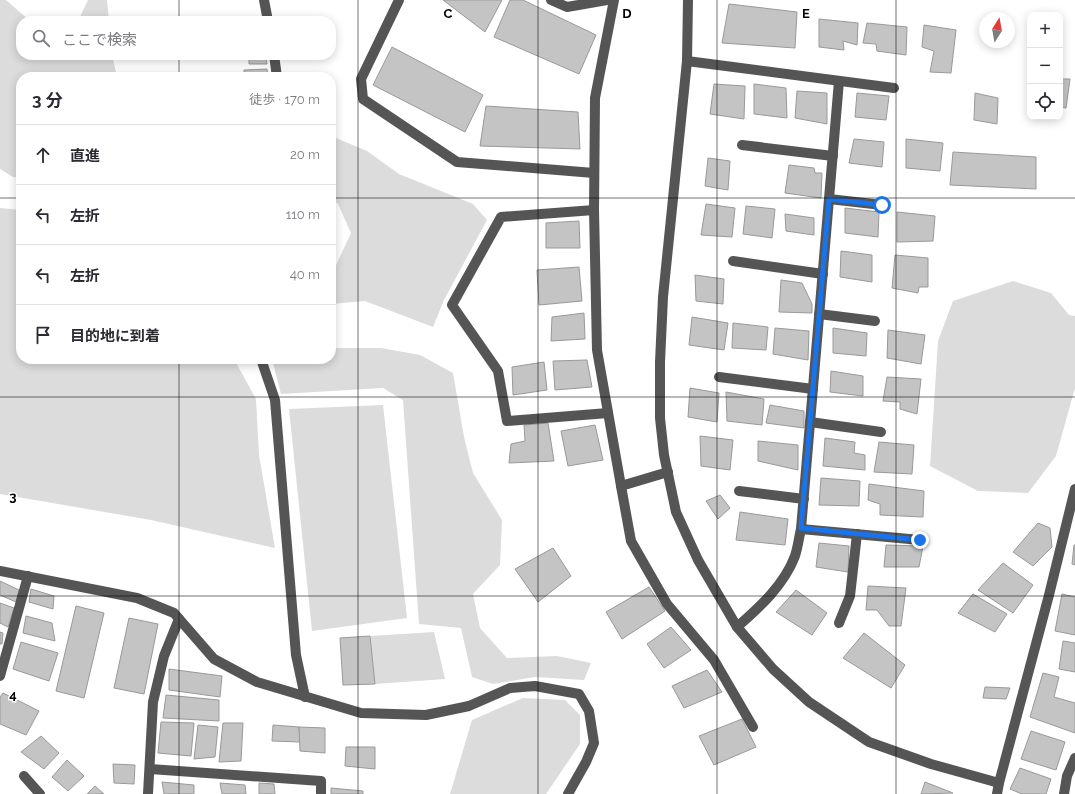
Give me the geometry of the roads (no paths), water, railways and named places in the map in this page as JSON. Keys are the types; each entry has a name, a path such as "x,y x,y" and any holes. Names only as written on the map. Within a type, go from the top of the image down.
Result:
{"street":[{"path":"264,0 267,16"},
{"path":"399,0 361,79 363,99 457,162 594,173"},
{"path":"551,0 567,7 607,0"},
{"path":"614,0 595,98 594,210 598,350 631,541 667,604 714,660 753,727"},
{"path":"688,0 687,61 663,297 660,362 660,418 676,512 698,560 737,627 773,669 809,702 869,742 931,764 998,782"},
{"path":"275,60 276,72"},
{"path":"687,61 894,88"},
{"path":"737,627 758,608 782,581 795,556 801,528 839,81"},
{"path":"742,145 833,156"},
{"path":"829,199 882,205"},
{"path":"594,210 501,217 452,305 498,371 507,421 608,413"},
{"path":"733,261 822,274"},
{"path":"819,314 875,321"},
{"path":"263,364 275,400 296,655 305,696"},
{"path":"719,377 813,389"},
{"path":"810,422 881,432"},
{"path":"621,486 668,472"},
{"path":"997,794 998,782 1049,595 1075,488"},
{"path":"739,491 804,498"},
{"path":"801,528 920,540"},
{"path":"839,623 850,596 857,534"},
{"path":"0,571 137,598 174,613 214,659 258,682 361,713 426,714 468,706 510,688 535,686 580,694 589,711 594,743 586,762 568,794"},
{"path":"0,676 28,576"},
{"path":"148,794 153,702 164,656 179,619"},
{"path":"1064,794 1067,776 1075,758"},
{"path":"150,769 321,781 321,794"},
{"path":"24,776 40,794"}]}
